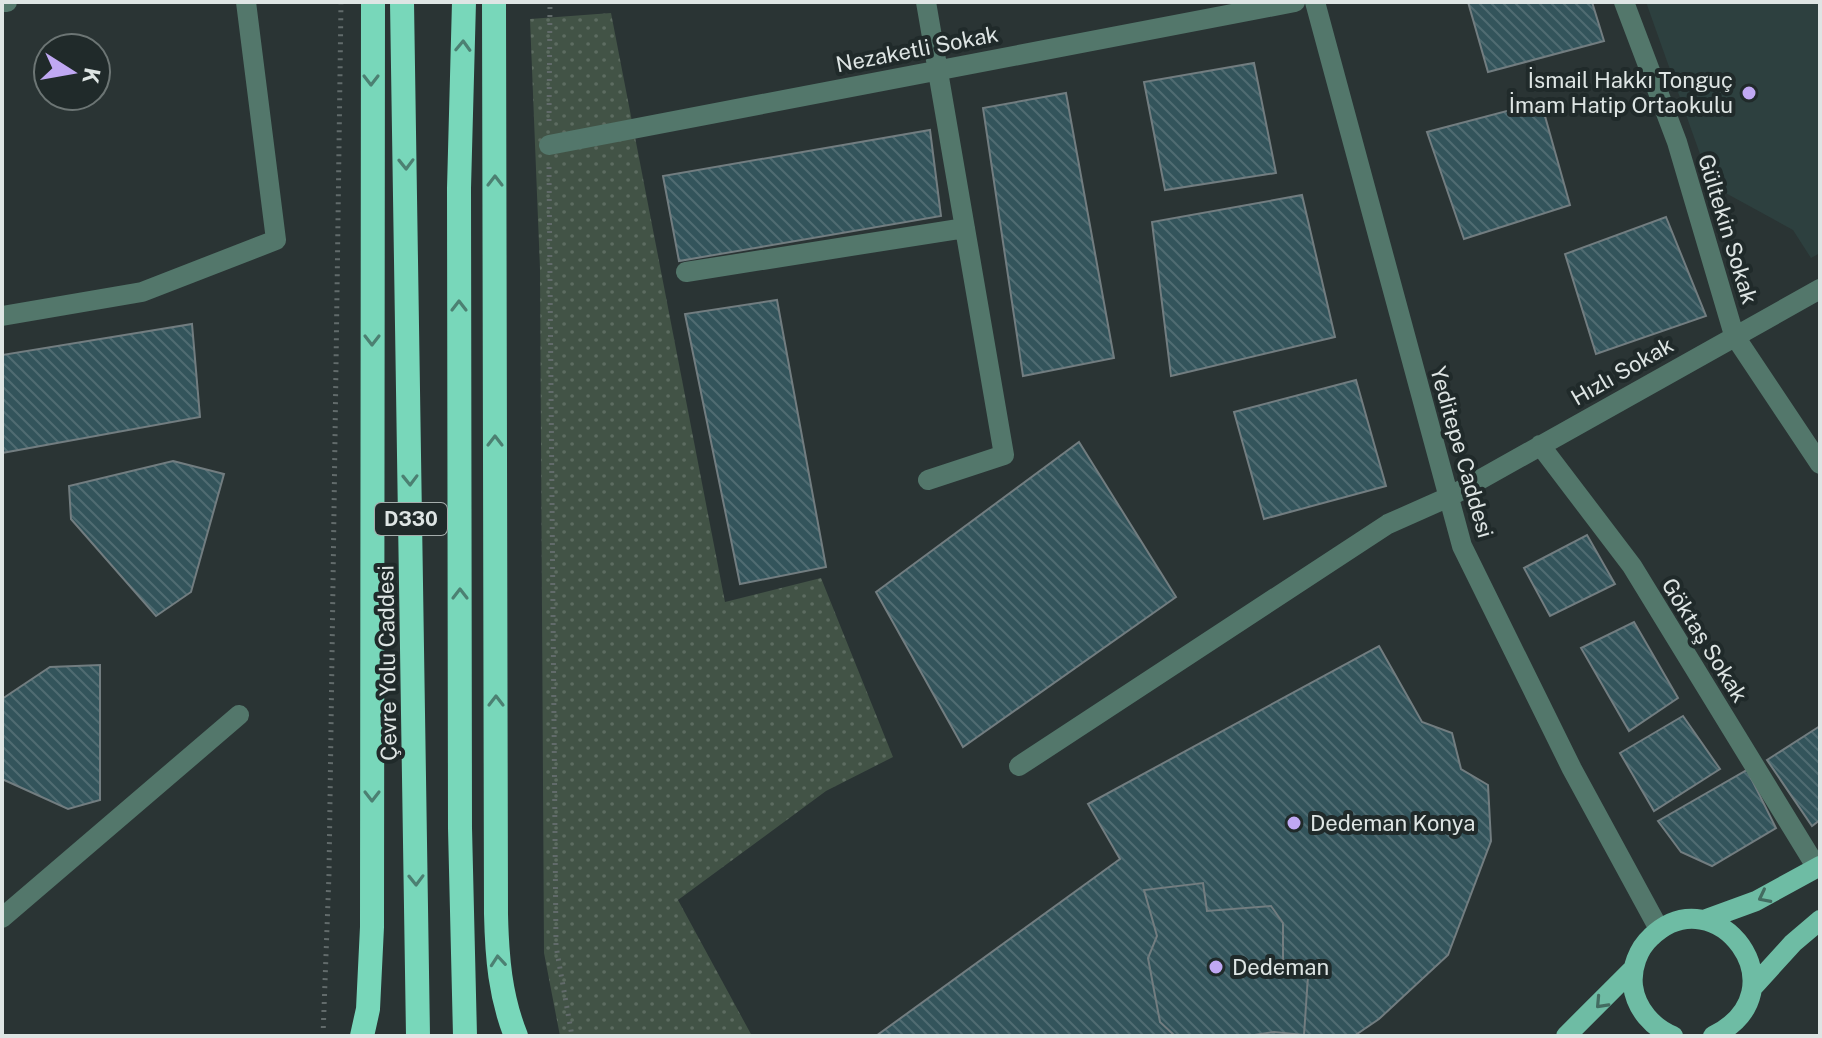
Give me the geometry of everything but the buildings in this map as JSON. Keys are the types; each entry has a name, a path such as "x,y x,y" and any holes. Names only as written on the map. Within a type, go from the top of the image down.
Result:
{"highway":[{"path":"362,1036 368,1009 372,927 373,2"},
{"name":"Çevre Yolu Caddesi","path":"402,2 418,1036"},
{"name":"D330","path":"464,2 459,188 460,828 465,1036"},
{"path":"494,2 496,914 502,992 516,1036"}],"main road":[{"path":"1665,1035 1649,1021 1638,1005 1633,987 1639,953 1659,929 1688,919 1704,920 1756,901 1818,867"},
{"path":"1704,920 1736,938 1747,952 1753,987"},
{"path":"1723,1034 1748,1004 1753,987 1793,943 1820,920"},
{"path":"1566,1036 1634,968"}],"street":[{"path":"2,316 142,292 276,240 246,2"},
{"path":"926,2 1004,455 928,480"},
{"name":"Nezaketli Sokak","path":"549,145 1295,2"},
{"name":"Yeditepe Caddesi","path":"1315,2 1462,546 1572,769 1659,929"},
{"name":"Gültekin Sokak","path":"1624,2 1677,142 1734,335 1820,464"},
{"path":"686,272 965,228"},
{"name":"Hızlı Sokak","path":"1019,766 1388,524 1449,497 1820,289"},
{"name":"Göktaş Sokak","path":"1540,445 1632,566 1818,867"},
{"path":"2,918 239,715"}],"path":[{"path":"323,1036 329,874 341,2"},
{"path":"550,2 556,946 572,1036"}],"shaded area":[{"name":"İsmail Hakkı Tonguç İmam Hatip Ortaokulu","path":"1646,2 1820,2 1820,253 1811,258 1793,230 1711,185"}],"green space":[{"path":"611,13 725,602 821,578 893,757 826,791 678,900 752,1036 560,1036 544,953 540,269 530,19"}],"place":[{"name":"İsmail Hakkı Tonguç İmam Hatip Ortaokulu","path":"1749,93"},
{"name":"Dedeman Konya","path":"1294,823"},
{"name":"Dedeman","path":"1216,967"}]}
